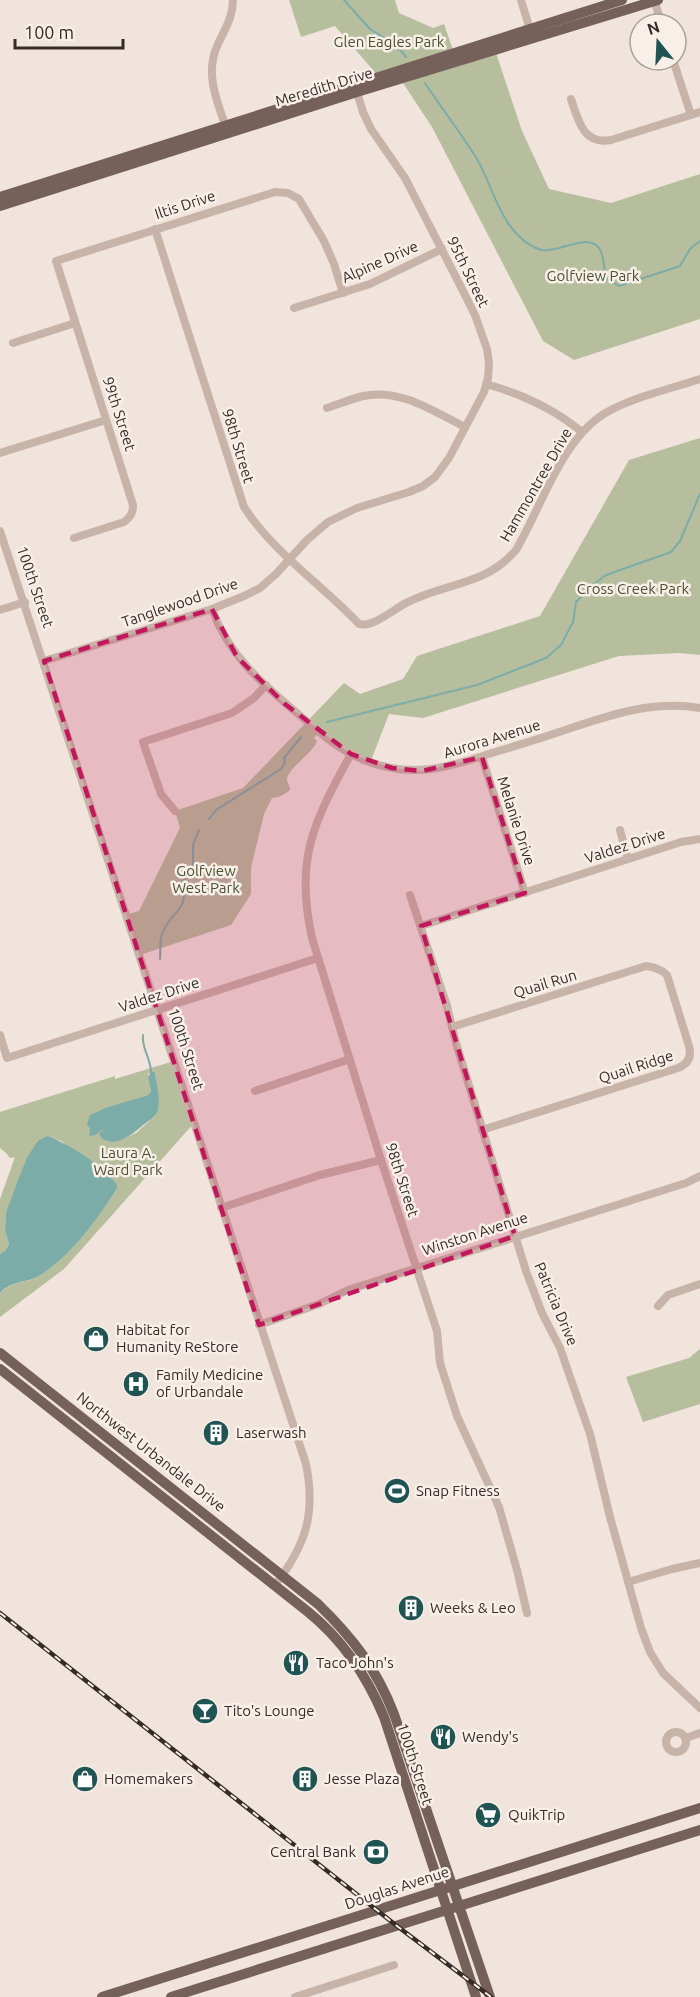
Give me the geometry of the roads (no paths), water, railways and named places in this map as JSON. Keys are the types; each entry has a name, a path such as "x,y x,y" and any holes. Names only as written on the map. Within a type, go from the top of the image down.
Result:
{"main road":[{"name":"Meredith Drive","path":"532,34 622,0"},
{"name":"Meredith Drive","path":"0,197 532,34 656,0"},
{"name":"Meredith Drive","path":"0,206 227,129"},
{"name":"Northwest Urbandale Drive","path":"0,1353 283,1576"},
{"name":"Northwest Urbandale Drive","path":"0,1369 275,1585"},
{"name":"100th Street","path":"283,1576 336,1621 360,1648 377,1674 394,1714 490,1997"},
{"name":"100th Street","path":"275,1585 326,1627 351,1657 370,1687 384,1717 476,1997"},
{"name":"Douglas Avenue","path":"102,1997 700,1808"},
{"path":"171,1997 700,1830"}],"street":[{"path":"227,129 213,90 210,71 214,53 232,14 233,0"},
{"path":"520,0 532,34"},
{"path":"677,72 691,115"},
{"name":"95th Street","path":"356,88 371,129 405,178 475,315 487,348 489,363 486,384"},
{"path":"571,99 582,130 586,135 598,141 611,140 700,112"},
{"name":"Iltis Drive","path":"56,261 275,192 288,193 299,199 311,220 334,264 343,293"},
{"name":"98th Street","path":"155,229 244,507 255,524 289,559 359,624 366,626"},
{"name":"Alpine Drive","path":"294,308 390,276 442,249"},
{"name":"99th Street","path":"56,261 132,498 133,512 124,522 74,538"},
{"path":"13,343 75,323"},
{"name":"Hammontree Drive","path":"366,626 372,625 388,612 410,600 479,578 506,561 521,541 570,447 599,416 621,405 700,379"},
{"path":"486,384 551,409 582,432"},
{"name":"Tanglewood Drive","path":"44,661 212,609 260,588 317,531 340,515 409,492 435,477 445,465 484,392 486,384"},
{"path":"327,408 363,396 390,395 408,399 465,427"},
{"path":"0,453 106,420"},
{"name":"100th Street","path":"0,531 306,1464 310,1508 304,1537 295,1559 275,1585"},
{"path":"0,610 25,602"},
{"name":"Aurora Avenue","path":"212,609 237,657 266,685 336,746 384,767 422,771 452,766 626,711 668,706 700,708"},
{"path":"175,811 161,794 143,742 232,713 254,698 266,685"},
{"name":"98th Street","path":"351,754 321,810 309,848 305,887 312,938 437,1331 440,1363 457,1416 499,1507 527,1613"},
{"name":"Melanie Drive","path":"482,757 525,893"},
{"path":"620,830 628,860"},
{"name":"Valdez Drive","path":"422,926 680,843 700,839"},
{"name":"Patricia Drive","path":"410,896 422,926 515,1236 542,1313 560,1348 590,1434 610,1517 650,1652 663,1673 700,1708"},
{"name":"Valdez Drive","path":"0,1035 8,1058 318,958"},
{"name":"Quail Run","path":"452,1027 646,966"},
{"name":"Quail Ridge","path":"482,1130 684,1065 691,1052 667,975 657,968 646,966"},
{"path":"255,1091 350,1059"},
{"path":"221,1208 320,1175 381,1160"},
{"name":"Winston Avenue","path":"260,1324 416,1267 686,1183 700,1176"},
{"path":"658,1306 668,1295 700,1284"},
{"path":"628,1582 700,1563"},
{"path":"686,1738 700,1733"},
{"path":"295,1997 394,1965"}],"water":[{"path":"151,1072 155,1072 159,1101 158,1110 153,1117 132,1134 115,1142 104,1139 99,1134 105,1128 89,1136 90,1129 87,1124 90,1115 148,1095 151,1091 148,1077"},
{"path":"48,1136 76,1150 95,1163 117,1185 116,1190 92,1224 64,1257 37,1277 10,1286 0,1293 0,1254 9,1244 5,1230 6,1213 27,1158 39,1140"}],"waterway":[{"path":"344,0 370,29 396,45 406,57"},
{"path":"425,83 477,159 507,221 514,231 531,246 548,250 579,243 594,244 601,251 607,279 619,286 680,266 690,249 700,241"},
{"path":"327,722 477,685 546,658 561,645 573,622 576,602 594,584 606,575 671,552 680,541 700,494"},
{"path":"209,819 216,810 281,769 285,763 284,758 301,737"},
{"path":"160,959 162,934 184,899 182,882 193,868 193,845 199,830"},
{"path":"143,1035 143,1044 151,1072"}],"railway":[{"path":"0,1613 397,1926 491,1997"}],"place":[{"name":"Habitat for Humanity ReStore","path":"96,1339"},
{"name":"Family Medicine of Urbandale","path":"136,1384"},
{"name":"Laserwash","path":"216,1433"},
{"name":"Snap Fitness","path":"397,1491"},
{"name":"Weeks & Leo","path":"411,1608"},
{"name":"Taco John's","path":"296,1663"},
{"name":"Tito's Lounge","path":"205,1711"},
{"name":"Wendy's","path":"443,1737"},
{"name":"Homemakers","path":"85,1779"},
{"name":"Jesse Plaza","path":"305,1779"},
{"name":"QuikTrip","path":"488,1815"},
{"name":"Central Bank","path":"376,1852"}],"park label":[{"name":"Glen Eagles Park","path":"389,42"},
{"name":"Golfview Park","path":"593,276"},
{"name":"Cross Creek Park","path":"633,589"},
{"name":"Golfview West Park","path":"206,880"},
{"name":"Laura A. Ward Park","path":"128,1162"}]}
